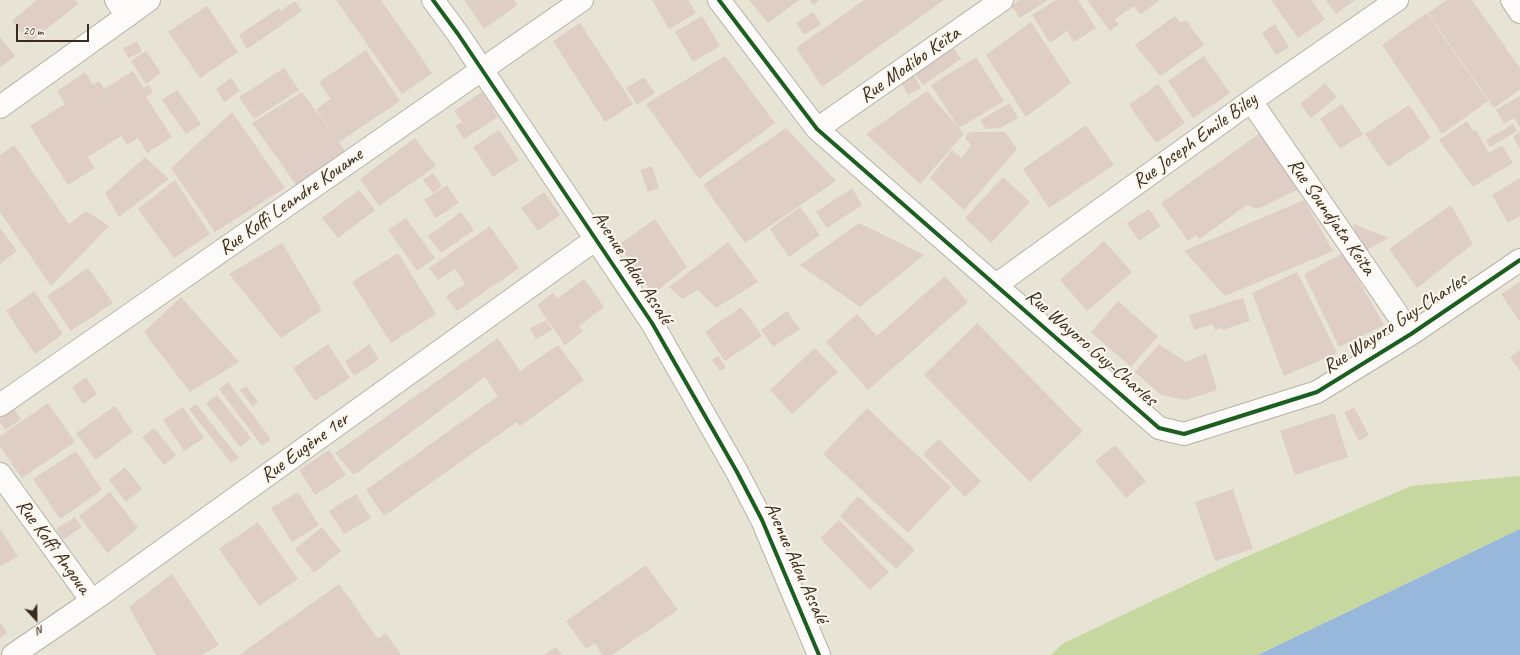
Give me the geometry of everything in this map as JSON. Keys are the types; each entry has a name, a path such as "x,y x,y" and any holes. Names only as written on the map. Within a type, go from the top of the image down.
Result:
{"street":[{"path":"0,107 121,8 148,0"},
{"name":"Avenue Adou Assalé","path":"433,0 652,323 737,472 762,520 819,655"},
{"name":"Rue Koffi Leandre Kouame","path":"0,405 582,0"},
{"name":"Rue Wayoro Guy-Charles","path":"719,0 818,129 1159,428 1184,434 1317,392 1411,334 1520,260"},
{"name":"Rue Modibo Keïta","path":"818,129 1002,0"},
{"name":"Rue Joseph Emile Biley","path":"996,285 1251,101 1397,0"},
{"path":"1512,0 1520,12"},
{"name":"Rue Soundjata Keïta","path":"1251,101 1411,334"},
{"name":"Rue Eugène 1er","path":"13,655 92,601 596,239"},
{"name":"Rue Koffi Angoua","path":"0,474 92,601"}],"green space":[{"path":"1520,476 1520,529 1258,655 1051,655 1062,644 1234,562 1411,486"}],"water":[{"path":"1520,529 1520,655 1258,655"}],"building":[{"path":"37,0 75,0 78,4 29,43 12,21"},
{"path":"336,0 381,0 432,73 402,94"},
{"path":"464,0 514,0 517,5 484,29"},
{"path":"652,0 688,0 696,13 669,29"},
{"path":"749,0 799,0 768,23"},
{"path":"810,0 820,0 813,5"},
{"path":"864,0 944,0 822,87 796,48"},
{"path":"1020,0 1048,0 1020,18 1011,6"},
{"path":"1056,0 1078,0 1096,28 1074,42 1067,31 1050,43 1032,15"},
{"path":"1087,0 1160,0 1140,15 1134,6 1115,19 1119,24 1110,31"},
{"path":"1271,0 1311,0 1325,19 1298,38"},
{"path":"1326,0 1355,0 1336,14"},
{"path":"1447,0 1472,0 1520,68 1520,90 1494,108 1428,13"},
{"path":"295,1 302,11 247,49 239,35 279,8 281,11"},
{"path":"207,6 238,52 200,78 168,32"},
{"path":"813,12 821,24 804,35 796,23"},
{"path":"1427,13 1488,101 1442,134 1382,45"},
{"path":"702,16 720,46 693,62 675,32"},
{"path":"1175,16 1181,23 1186,20 1204,45 1160,76 1135,45"},
{"path":"1031,22 1071,83 1026,117 986,55"},
{"path":"580,23 633,104 605,122 553,41"},
{"path":"1275,24 1289,47 1276,55 1262,33"},
{"path":"0,37 15,56 0,68"},
{"path":"137,41 142,52 128,58 123,48"},
{"path":"952,46 961,59 923,85 914,72"},
{"path":"366,50 400,101 339,142 348,156 299,189 252,123 302,92 335,137 316,109 331,99 319,82"},
{"path":"146,51 161,73 146,84 131,61"},
{"path":"725,56 775,123 699,179 646,104"},
{"path":"1204,56 1230,93 1193,118 1168,81"},
{"path":"976,57 1004,101 959,128 931,85"},
{"path":"284,68 299,90 254,119 239,97"},
{"path":"133,71 144,88 149,85 153,92 146,97 172,137 147,153 138,138 127,145 121,136 88,157 95,168 68,185 30,126 65,104 57,91 85,72 93,85 99,81 104,89"},
{"path":"914,75 921,88 908,95 901,82"},
{"path":"644,77 655,93 637,105 626,88"},
{"path":"231,78 240,91 224,102 216,89"},
{"path":"1325,83 1337,97 1311,118 1300,104"},
{"path":"1158,84 1185,123 1156,143 1129,105"},
{"path":"177,90 201,124 186,134 162,100"},
{"path":"927,91 964,134 920,184 866,134"},
{"path":"482,92 498,117 464,139 455,126 462,122 454,111"},
{"path":"1520,96 1520,127 1514,118 1504,124 1496,110"},
{"path":"1010,103 1018,118 1000,128 986,129 980,120"},
{"path":"1342,104 1363,134 1340,149 1320,119"},
{"path":"1409,105 1431,138 1388,167 1365,134"},
{"path":"232,112 285,188 215,232 171,168"},
{"path":"1467,121 1473,131 1476,130 1489,153 1502,145 1513,163 1473,187 1439,140"},
{"path":"1513,124 1517,131 1490,147 1486,140"},
{"path":"1086,125 1114,165 1049,208 1023,169"},
{"path":"786,128 836,181 745,243 703,185"},
{"path":"499,130 519,160 493,177 473,147"},
{"path":"970,132 1005,132 1017,149 964,210 930,178 952,150 962,158 971,145 965,138"},
{"path":"1520,132 1520,149 1513,137"},
{"path":"1259,134 1301,188 1257,209 1247,205 1199,239 1196,235 1188,241 1161,203"},
{"path":"415,138 436,166 379,206 360,179"},
{"path":"14,145 69,224 86,211 109,226 51,286 0,212 0,155"},
{"path":"145,157 169,179 119,217 105,193"},
{"path":"652,166 659,188 648,192 640,170"},
{"path":"433,173 442,186 433,193 423,180"},
{"path":"1003,177 1030,202 991,243 965,218"},
{"path":"1520,178 1520,216 1508,223 1492,195"},
{"path":"175,180 210,234 174,258 138,209"},
{"path":"447,185 459,203 436,218 424,200"},
{"path":"852,188 862,205 827,228 816,212"},
{"path":"359,190 375,210 338,238 322,218"},
{"path":"544,192 560,215 538,231 521,208"},
{"path":"1304,200 1333,251 1225,296 1184,251"},
{"path":"1451,205 1473,244 1417,288 1389,249"},
{"path":"800,207 820,235 789,257 770,229"},
{"path":"1149,209 1161,226 1139,241 1127,223"},
{"path":"461,212 474,230 441,253 428,236"},
{"path":"406,218 435,258 417,271 388,230"},
{"path":"655,219 687,267 653,294 619,245"},
{"path":"859,223 924,255 860,307 800,265"},
{"path":"1353,224 1389,238 1362,252"},
{"path":"490,226 519,268 457,311 446,296 465,284 455,269 438,280 429,268"},
{"path":"0,228 17,251 0,264"},
{"path":"1104,241 1132,272 1087,311 1060,280"},
{"path":"728,242 758,282 716,308 698,290 682,299 669,287"},
{"path":"282,243 322,310 281,338 229,274"},
{"path":"398,253 436,314 391,343 352,282"},
{"path":"1343,253 1384,325 1339,347 1304,274"},
{"path":"88,268 113,303 71,331 47,296"},
{"path":"1297,272 1337,353 1284,376 1252,293"},
{"path":"945,276 968,302 868,390 826,342 857,314 877,336"},
{"path":"584,279 604,307 579,326 583,331 565,345 537,305 553,293 557,299"},
{"path":"1520,282 1520,322 1501,294"},
{"path":"34,291 63,334 35,354 6,311"},
{"path":"181,297 239,362 190,392 144,332"},
{"path":"1243,298 1250,321 1222,330 1221,328 1215,330 1213,324 1194,330 1189,315"},
{"path":"1118,301 1158,336 1131,367 1091,332"},
{"path":"741,307 762,336 725,361 705,332"},
{"path":"787,311 800,329 773,347 761,330"},
{"path":"547,320 552,330 536,339 530,328"},
{"path":"977,323 1083,431 1030,482 924,375"},
{"path":"498,338 520,371 558,345 584,380 520,426 517,422 384,516 366,490 498,396 485,377 354,475 335,453"},
{"path":"328,344 350,378 315,401 293,368"},
{"path":"369,344 379,359 354,376 345,361"},
{"path":"1159,344 1186,362 1206,353 1217,390 1186,400 1161,395 1135,372"},
{"path":"815,348 838,372 792,414 770,390"},
{"path":"1520,350 1520,371 1510,357"},
{"path":"718,356 726,368 720,371 712,360"},
{"path":"86,377 97,394 83,404 72,387"},
{"path":"228,382 271,439 262,446 219,389"},
{"path":"246,386 258,402 253,407 240,390"},
{"path":"217,395 251,438 240,447 206,403"},
{"path":"48,403 75,442 22,478 0,447 0,436"},
{"path":"196,404 239,458 231,463 189,409"},
{"path":"115,406 133,432 95,460 76,433"},
{"path":"183,407 204,438 184,451 163,420"},
{"path":"1354,407 1369,435 1359,441 1344,412"},
{"path":"867,408 951,487 908,533 823,454"},
{"path":"14,409 21,419 5,430 0,422 0,418"},
{"path":"1334,413 1348,457 1295,475 1280,431"},
{"path":"154,428 176,455 164,465 142,437"},
{"path":"939,439 981,481 965,497 923,454"},
{"path":"1115,445 1146,481 1126,498 1095,461"},
{"path":"329,450 346,475 315,495 299,470"},
{"path":"76,451 102,490 60,519 33,479"},
{"path":"125,467 142,489 126,502 109,480"},
{"path":"1233,489 1253,549 1215,561 1195,502"},
{"path":"110,492 138,528 107,553 79,516"},
{"path":"298,492 319,525 292,542 271,508"},
{"path":"356,494 371,518 344,534 329,511"},
{"path":"858,496 915,550 896,569 840,516"},
{"path":"75,517 82,527 63,540 56,529"},
{"path":"839,520 889,572 870,590 820,538"},
{"path":"258,522 298,579 259,606 219,549"},
{"path":"322,527 341,551 314,573 295,549"},
{"path":"0,529 18,556 0,567"},
{"path":"646,565 678,610 612,655 602,655 595,643 586,649 566,621"},
{"path":"172,574 219,645 202,655 156,655 129,607"},
{"path":"339,584 378,639 386,633 401,655 239,655"},
{"path":"0,622 7,633 0,638"},
{"path":"556,647 562,655 544,655"}],"cycle path":[{"path":"433,0 458,34 652,323 737,472 762,520 819,655"},
{"path":"719,0 817,129 1159,428 1184,434 1317,392 1411,334 1520,260"}]}
